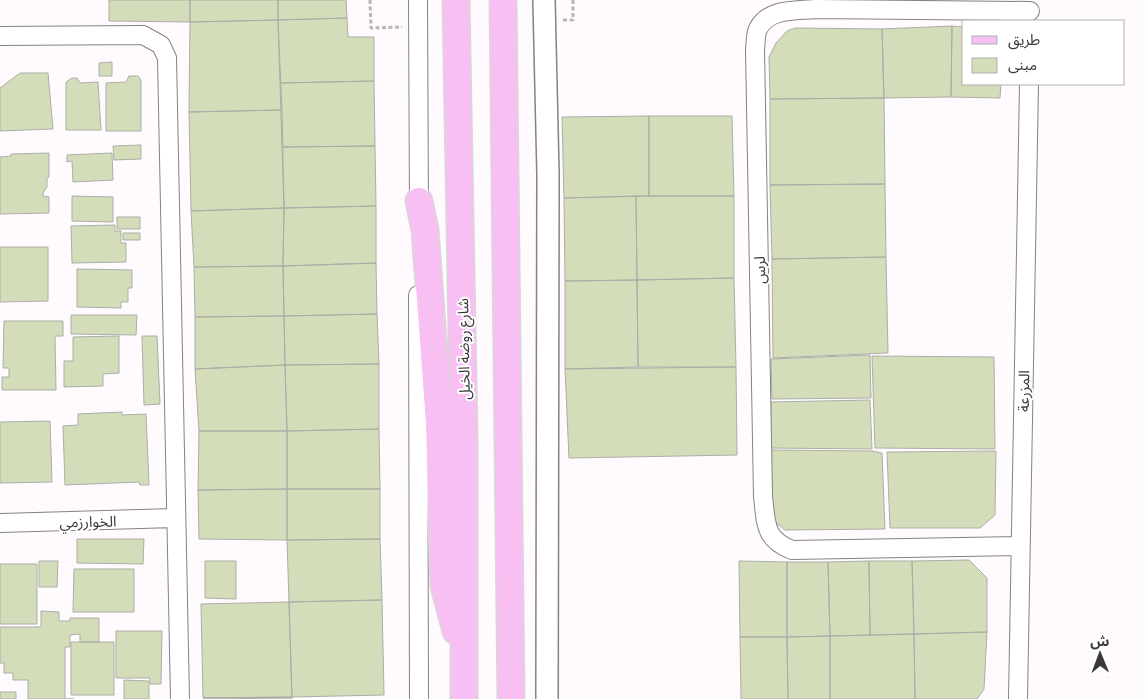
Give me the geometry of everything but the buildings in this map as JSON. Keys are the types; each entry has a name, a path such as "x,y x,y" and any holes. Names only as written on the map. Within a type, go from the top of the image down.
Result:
{"main road":[{"name":"شارع روضة الخيل","path":"456,0 464,440 464,699"},
{"path":"504,0 512,699"},
{"path":"419,201 425,230 439,423 444,586 448,606 464,652"}],"street":[{"path":"418,0 419,699"},
{"path":"544,0 548,174 548,699"},
{"name":"لرس","path":"1020,546 792,550 778,544 767,528 763,496 755,49 757,30 766,19 781,12 815,9 1030,11"},
{"path":"0,36 143,35 161,45 167,58 180,699"},
{"name":"المزرعة","path":"1018,699 1029,85"},
{"name":"الخوارزمي","path":"0,523 175,518"}],"path":[{"path":"370,0 371,28 418,27"},
{"path":"573,0 573,20"}]}
